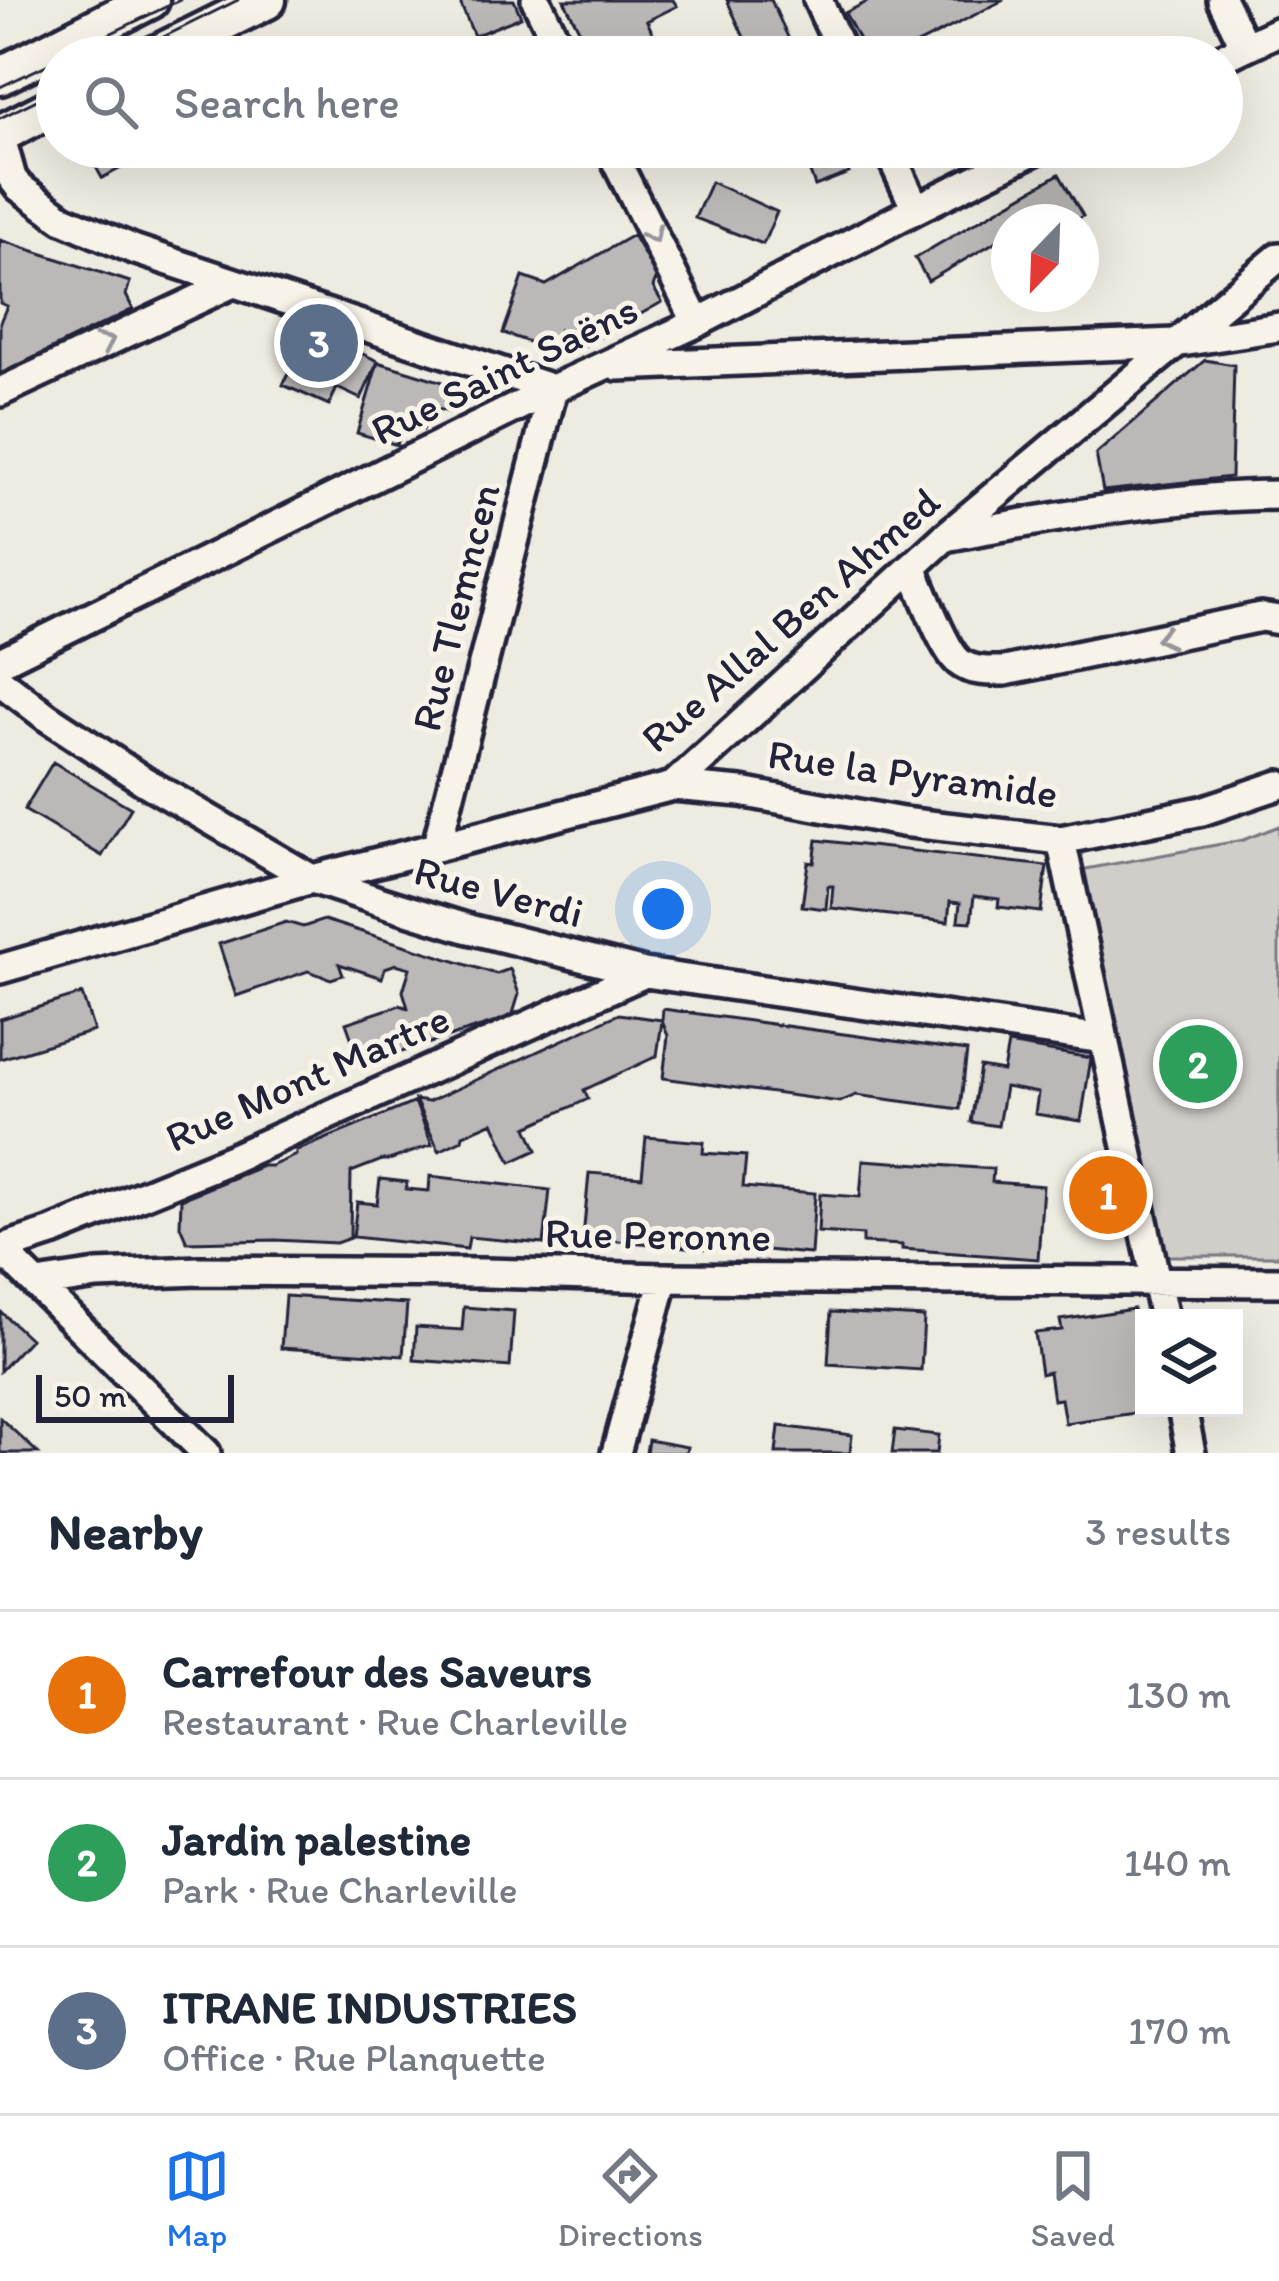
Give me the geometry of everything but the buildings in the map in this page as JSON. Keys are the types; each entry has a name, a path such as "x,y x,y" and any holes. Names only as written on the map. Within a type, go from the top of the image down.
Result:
{"main road":[{"path":"79,36 150,0"},
{"path":"194,36 267,0"},
{"path":"0,76 36,58"},
{"path":"0,135 36,116"}],"street":[{"path":"536,0 554,36"},
{"path":"818,0 834,36"},
{"path":"1222,0 1230,36"},
{"path":"1243,47 1279,31"},
{"path":"0,135 12,178 26,194 63,219"},
{"path":"620,168 697,323"},
{"path":"897,168 916,208"},
{"name":"Rue Saint Saëns","path":"0,662 553,389 697,323 998,168"},
{"path":"0,203 63,219 133,249 553,389"},
{"name":"Rue Allal Ben Ahmed","path":"0,969 437,845 673,786 946,536 1279,257"},
{"path":"0,392 233,283"},
{"path":"602,366 1175,343 1279,327"},
{"name":"Rue Tlemncen","path":"437,845 553,389"},
{"path":"946,536 1147,502 1279,495"},
{"path":"911,568 949,650 958,662 986,671 1005,671 1261,617 1279,620"},
{"name":"Rue Verdi","path":"0,681 144,781 312,879 469,929 645,973 1103,1039"},
{"name":"Rue la Pyramide","path":"673,786 741,792 902,822 1061,840 1202,811 1279,785"},
{"path":"1061,840 1162,1309"},
{"name":"Rue Mont Martre","path":"0,1249 231,1159 645,973"},
{"path":"0,1249 206,1453"},
{"name":"Rue Peronne","path":"37,1284 97,1275 199,1270 1279,1282"},
{"path":"616,1453 664,1278"},
{"path":"1184,1417 1191,1453"}],"shaded area":[{"path":"1279,826 1279,1256 1160,1256 1075,871 1243,840"}],"tram line":[{"path":"105,36 180,0"},
{"path":"165,36 238,0"},
{"path":"0,87 36,70"},
{"path":"0,118 36,100"}],"place":[{"name":"ITRANE INDUSTRIES","path":"319,343"},
{"name":"Jardin palestine","path":"1198,1064"},
{"name":"Carrefour des Saveurs","path":"1108,1195"}]}
